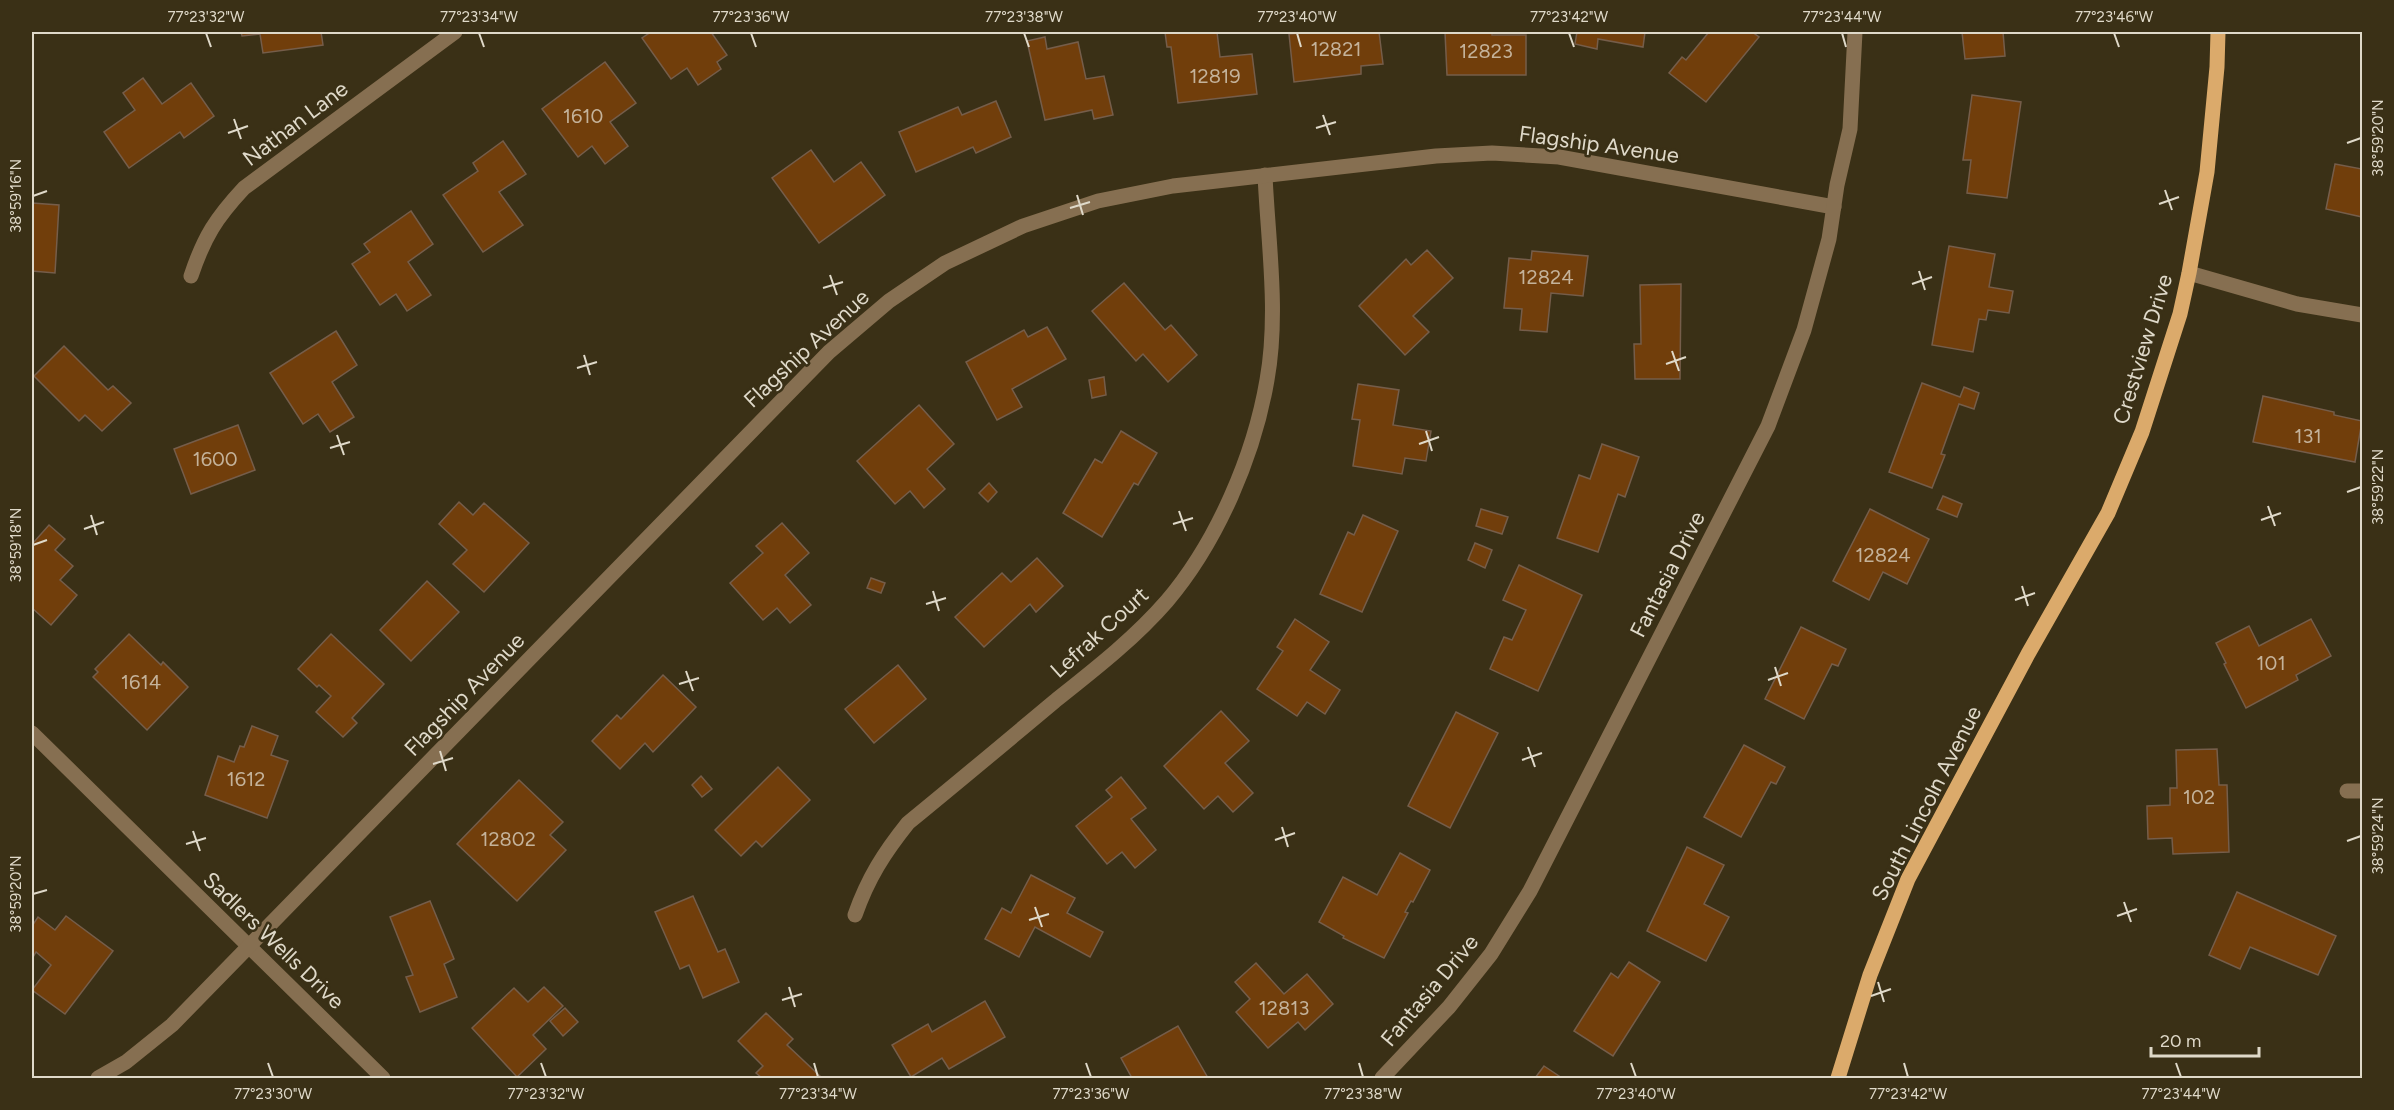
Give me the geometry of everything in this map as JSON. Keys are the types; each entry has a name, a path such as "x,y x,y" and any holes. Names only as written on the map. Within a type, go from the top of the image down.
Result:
{"main road":[{"name":"Crestview Drive","path":"2028,654 2108,513 2142,432 2180,314 2208,172 2218,32"},
{"name":"South Lincoln Avenue","path":"1838,1078 1870,975 1908,879 2028,654"}],"street":[{"name":"Nathan Lane","path":"191,276 201,247 220,214 244,188 453,32"},
{"name":"Fantasia Drive","path":"1382,1078 1449,1007 1491,954 1530,891 1768,426 1804,330 1829,239 1850,129 1855,32"},
{"name":"Flagship Avenue","path":"98,1078 126,1062 172,1024 829,351 889,301 945,264 1023,226 1098,201 1173,186 1436,156 1492,153 1558,157 1834,207"},
{"name":"Lefrak Court","path":"855,915 864,890 882,855 908,823 1126,643 1168,600 1208,542 1229,503 1253,441 1268,379 1273,316 1265,176"},
{"path":"2189,273 2297,304 2362,315"},
{"name":"Sadlers Wells Drive","path":"32,733 383,1078"}],"building":[{"path":"241,32 321,32 323,45 263,53 260,34 242,36"},
{"path":"651,32 711,32 727,55 717,62 721,69 698,85 687,68 671,79 642,38"},
{"path":"1165,32 1217,32 1220,57 1252,54 1257,94 1178,103 1171,47 1167,47"},
{"path":"1379,32 1383,64 1361,66 1361,74 1294,82 1289,34"},
{"path":"1445,32 1526,35 1526,75 1447,75"},
{"path":"1577,32 1645,32 1643,47 1598,39 1597,49 1575,44"},
{"path":"1709,32 1752,32 1759,37 1706,102 1669,73 1682,57 1686,60"},
{"path":"1962,32 2003,32 2005,56 1965,59"},
{"path":"1045,37 1047,49 1078,42 1086,79 1104,76 1113,115 1094,119 1092,110 1045,120 1027,41"},
{"path":"605,62 636,103 610,122 628,146 605,164 592,146 578,157 542,109"},
{"path":"143,78 162,104 191,83 214,116 184,138 180,132 129,168 104,132 135,110 123,93"},
{"path":"1972,95 2021,102 2007,198 1967,193 1971,160 1963,160"},
{"path":"996,101 1011,137 976,153 973,147 916,172 899,132 958,107 962,115"},
{"path":"503,141 526,174 499,192 523,225 483,252 443,195 478,171 473,163"},
{"path":"811,150 834,182 861,162 885,195 819,243 772,178"},
{"path":"2335,164 2362,169 2362,217 2326,209"},
{"path":"32,203 59,205 55,273 32,271"},
{"path":"411,211 433,244 408,262 431,295 407,311 396,294 380,305 352,264 370,252 364,244"},
{"path":"1949,246 1995,254 1989,287 2013,291 2009,313 1988,310 1986,320 1979,319 1973,352 1932,345"},
{"path":"1427,250 1453,278 1413,316 1429,332 1405,355 1359,306 1406,259 1411,265"},
{"path":"1532,251 1588,256 1583,296 1551,293 1547,332 1520,330 1522,309 1504,308 1509,258 1531,260"},
{"path":"1124,283 1165,330 1171,325 1197,355 1168,382 1143,354 1136,361 1092,311"},
{"path":"1681,284 1680,379 1635,379 1634,344 1641,344 1640,285"},
{"path":"1047,327 1066,359 1012,389 1022,407 997,420 966,362 1024,330 1028,337"},
{"path":"336,331 357,365 332,382 354,417 330,432 318,414 303,424 270,373"},
{"path":"64,346 108,390 113,386 131,403 102,431 85,415 79,421 34,376"},
{"path":"1104,377 1106,395 1092,398 1089,380"},
{"path":"1922,383 1960,397 1964,387 1979,393 1974,409 1959,404 1941,454 1945,455 1932,488 1889,472"},
{"path":"1358,384 1399,390 1393,425 1431,431 1426,461 1405,458 1402,474 1353,466 1360,420 1352,419"},
{"path":"2263,396 2334,412 2334,415 2362,421 2355,462 2253,442"},
{"path":"919,405 954,444 927,469 945,489 924,508 910,491 895,504 857,461"},
{"path":"238,425 255,470 191,494 174,449"},
{"path":"1121,431 1157,453 1138,485 1134,483 1102,537 1063,513 1095,459 1102,463"},
{"path":"1602,444 1639,457 1625,497 1618,494 1598,552 1557,538 1579,475 1590,479"},
{"path":"989,483 997,492 988,502 979,493"},
{"path":"1943,496 1962,504 1957,517 1937,509"},
{"path":"459,502 473,515 484,503 529,543 484,592 453,564 467,550 439,524"},
{"path":"1481,509 1508,517 1502,534 1476,526"},
{"path":"1870,509 1929,539 1907,584 1883,572 1869,600 1833,581"},
{"path":"1363,515 1398,531 1362,612 1320,594 1348,532 1354,535"},
{"path":"782,523 809,553 785,575 811,605 790,623 777,608 763,620 730,583 763,553 756,546"},
{"path":"49,525 65,539 55,550 73,566 60,580 77,595 51,625 32,608 32,540 34,542"},
{"path":"1475,543 1492,550 1485,568 1468,560"},
{"path":"1037,558 1063,586 1036,612 1030,604 984,647 955,617 1002,573 1011,582"},
{"path":"1519,565 1582,595 1538,691 1490,669 1504,637 1512,640 1526,610 1503,600"},
{"path":"871,578 885,583 881,593 867,588"},
{"path":"427,581 459,612 411,661 380,630"},
{"path":"1295,619 1329,642 1310,670 1340,690 1325,714 1307,702 1297,716 1257,689 1283,651 1277,647"},
{"path":"2311,619 2331,656 2296,675 2298,680 2246,708 2216,643 2249,626 2259,646"},
{"path":"1801,627 1846,649 1838,666 1832,664 1804,719 1765,699"},
{"path":"129,634 161,665 163,662 188,687 147,730 93,677 98,672 95,669"},
{"path":"331,634 384,684 352,718 357,723 343,737 316,712 331,696 319,685 317,687 298,669"},
{"path":"898,665 926,699 874,743 845,709"},
{"path":"663,675 696,707 653,752 645,743 620,769 592,741 617,715 621,719"},
{"path":"1221,711 1249,741 1225,763 1253,793 1233,812 1218,796 1204,809 1164,766"},
{"path":"1456,712 1498,733 1450,828 1408,806"},
{"path":"252,726 278,736 271,755 288,761 267,818 205,795 218,756 234,762 240,746 244,747"},
{"path":"1744,745 1785,767 1776,784 1771,782 1741,837 1704,817"},
{"path":"2217,749 2219,785 2227,785 2229,852 2173,854 2172,838 2148,839 2147,806 2170,805 2170,788 2177,788 2176,750"},
{"path":"778,767 810,800 762,847 756,841 741,856 715,830"},
{"path":"701,776 712,789 702,797 692,785"},
{"path":"1121,777 1146,808 1131,819 1156,850 1135,868 1122,852 1107,864 1076,826 1112,797 1106,790"},
{"path":"519,780 563,822 550,835 566,850 517,901 457,844"},
{"path":"1687,847 1724,865 1704,904 1729,917 1706,961 1647,931"},
{"path":"1400,853 1430,870 1405,912 1408,913 1384,958 1343,938 1344,936 1319,922 1343,877 1377,895"},
{"path":"1031,875 1075,898 1067,913 1103,932 1090,957 1035,927 1019,957 985,939 1002,908 1011,913"},
{"path":"2237,892 2336,936 2318,975 2250,947 2240,969 2209,955"},
{"path":"693,896 718,952 725,949 739,982 703,998 689,965 680,969 655,912"},
{"path":"430,901 454,959 444,964 457,997 420,1012 406,977 413,975 390,917"},
{"path":"66,916 113,951 65,1014 32,990 51,965 36,952 32,959 32,926 38,917 55,930"},
{"path":"1629,962 1660,982 1613,1056 1574,1031 1611,973 1618,978"},
{"path":"1256,963 1284,994 1307,974 1333,1004 1305,1030 1298,1022 1268,1048 1236,1012 1250,999 1235,982"},
{"path":"544,987 563,1006 533,1035 546,1049 517,1077 472,1028 514,988 528,1002"},
{"path":"985,1001 1005,1037 949,1069 942,1058 911,1077 892,1045 928,1024 932,1032"},
{"path":"565,1008 578,1022 563,1036 550,1021"},
{"path":"766,1013 793,1039 787,1045 822,1078 762,1078 756,1073 763,1066 738,1041"},
{"path":"1178,1026 1208,1078 1132,1078 1121,1058"},
{"path":"1544,1066 1562,1078 1535,1078"}]}
